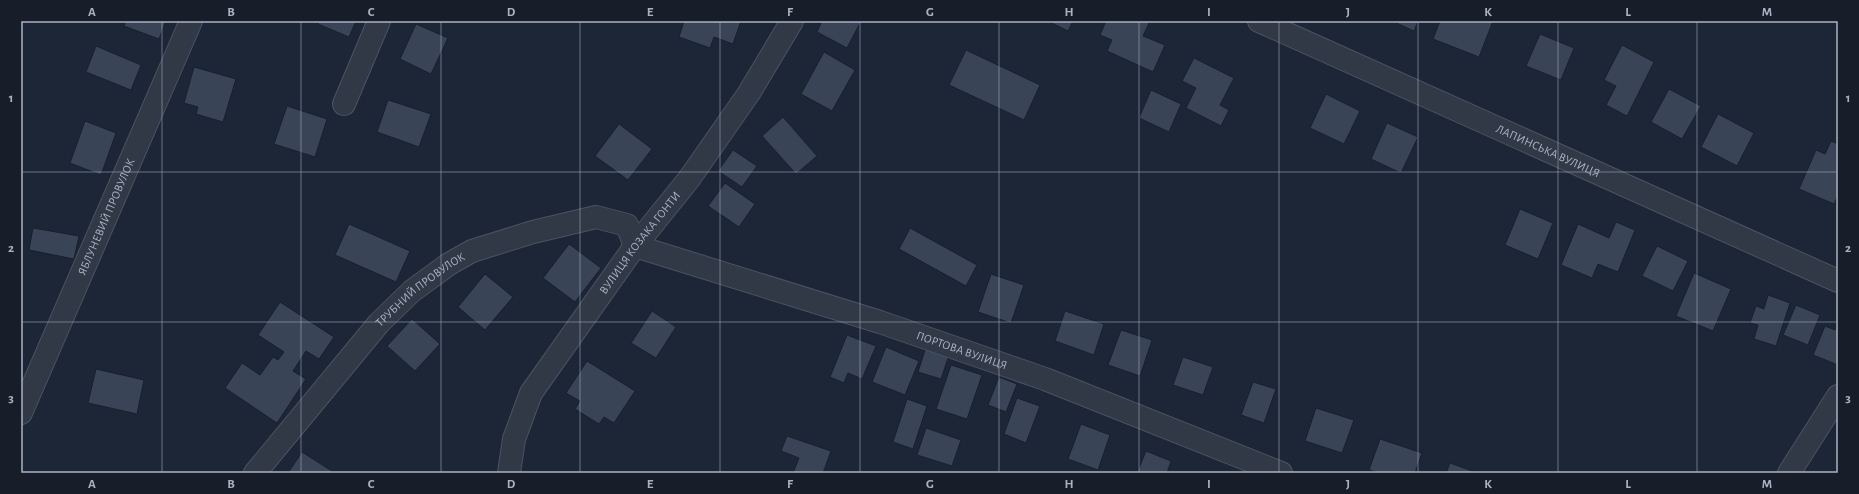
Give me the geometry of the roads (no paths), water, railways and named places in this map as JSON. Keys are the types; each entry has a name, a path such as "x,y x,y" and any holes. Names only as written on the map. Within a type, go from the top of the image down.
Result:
{"street":[{"name":"ЯБЛУНЕВИЙ ПРОВУЛОК","path":"21,413 192,21"},
{"path":"344,104 378,21"},
{"name":"ВУЛИЦЯ КОЗАКА ГОНТИ","path":"509,473 514,439 531,393 635,246 690,179 750,93 792,21"},
{"name":"ЛАПИНСЬКА ВУЛИЦЯ","path":"1260,21 1838,281"},
{"name":"ТРУБНИЙ ПРОВУЛОК","path":"255,473 379,323 412,291 449,264 472,251 533,232 596,217 627,225 635,246"},
{"name":"ПОРТОВА ВУЛИЦЯ","path":"635,246 880,322 1045,379 1281,473"},
{"path":"1789,473 1838,396"}]}
